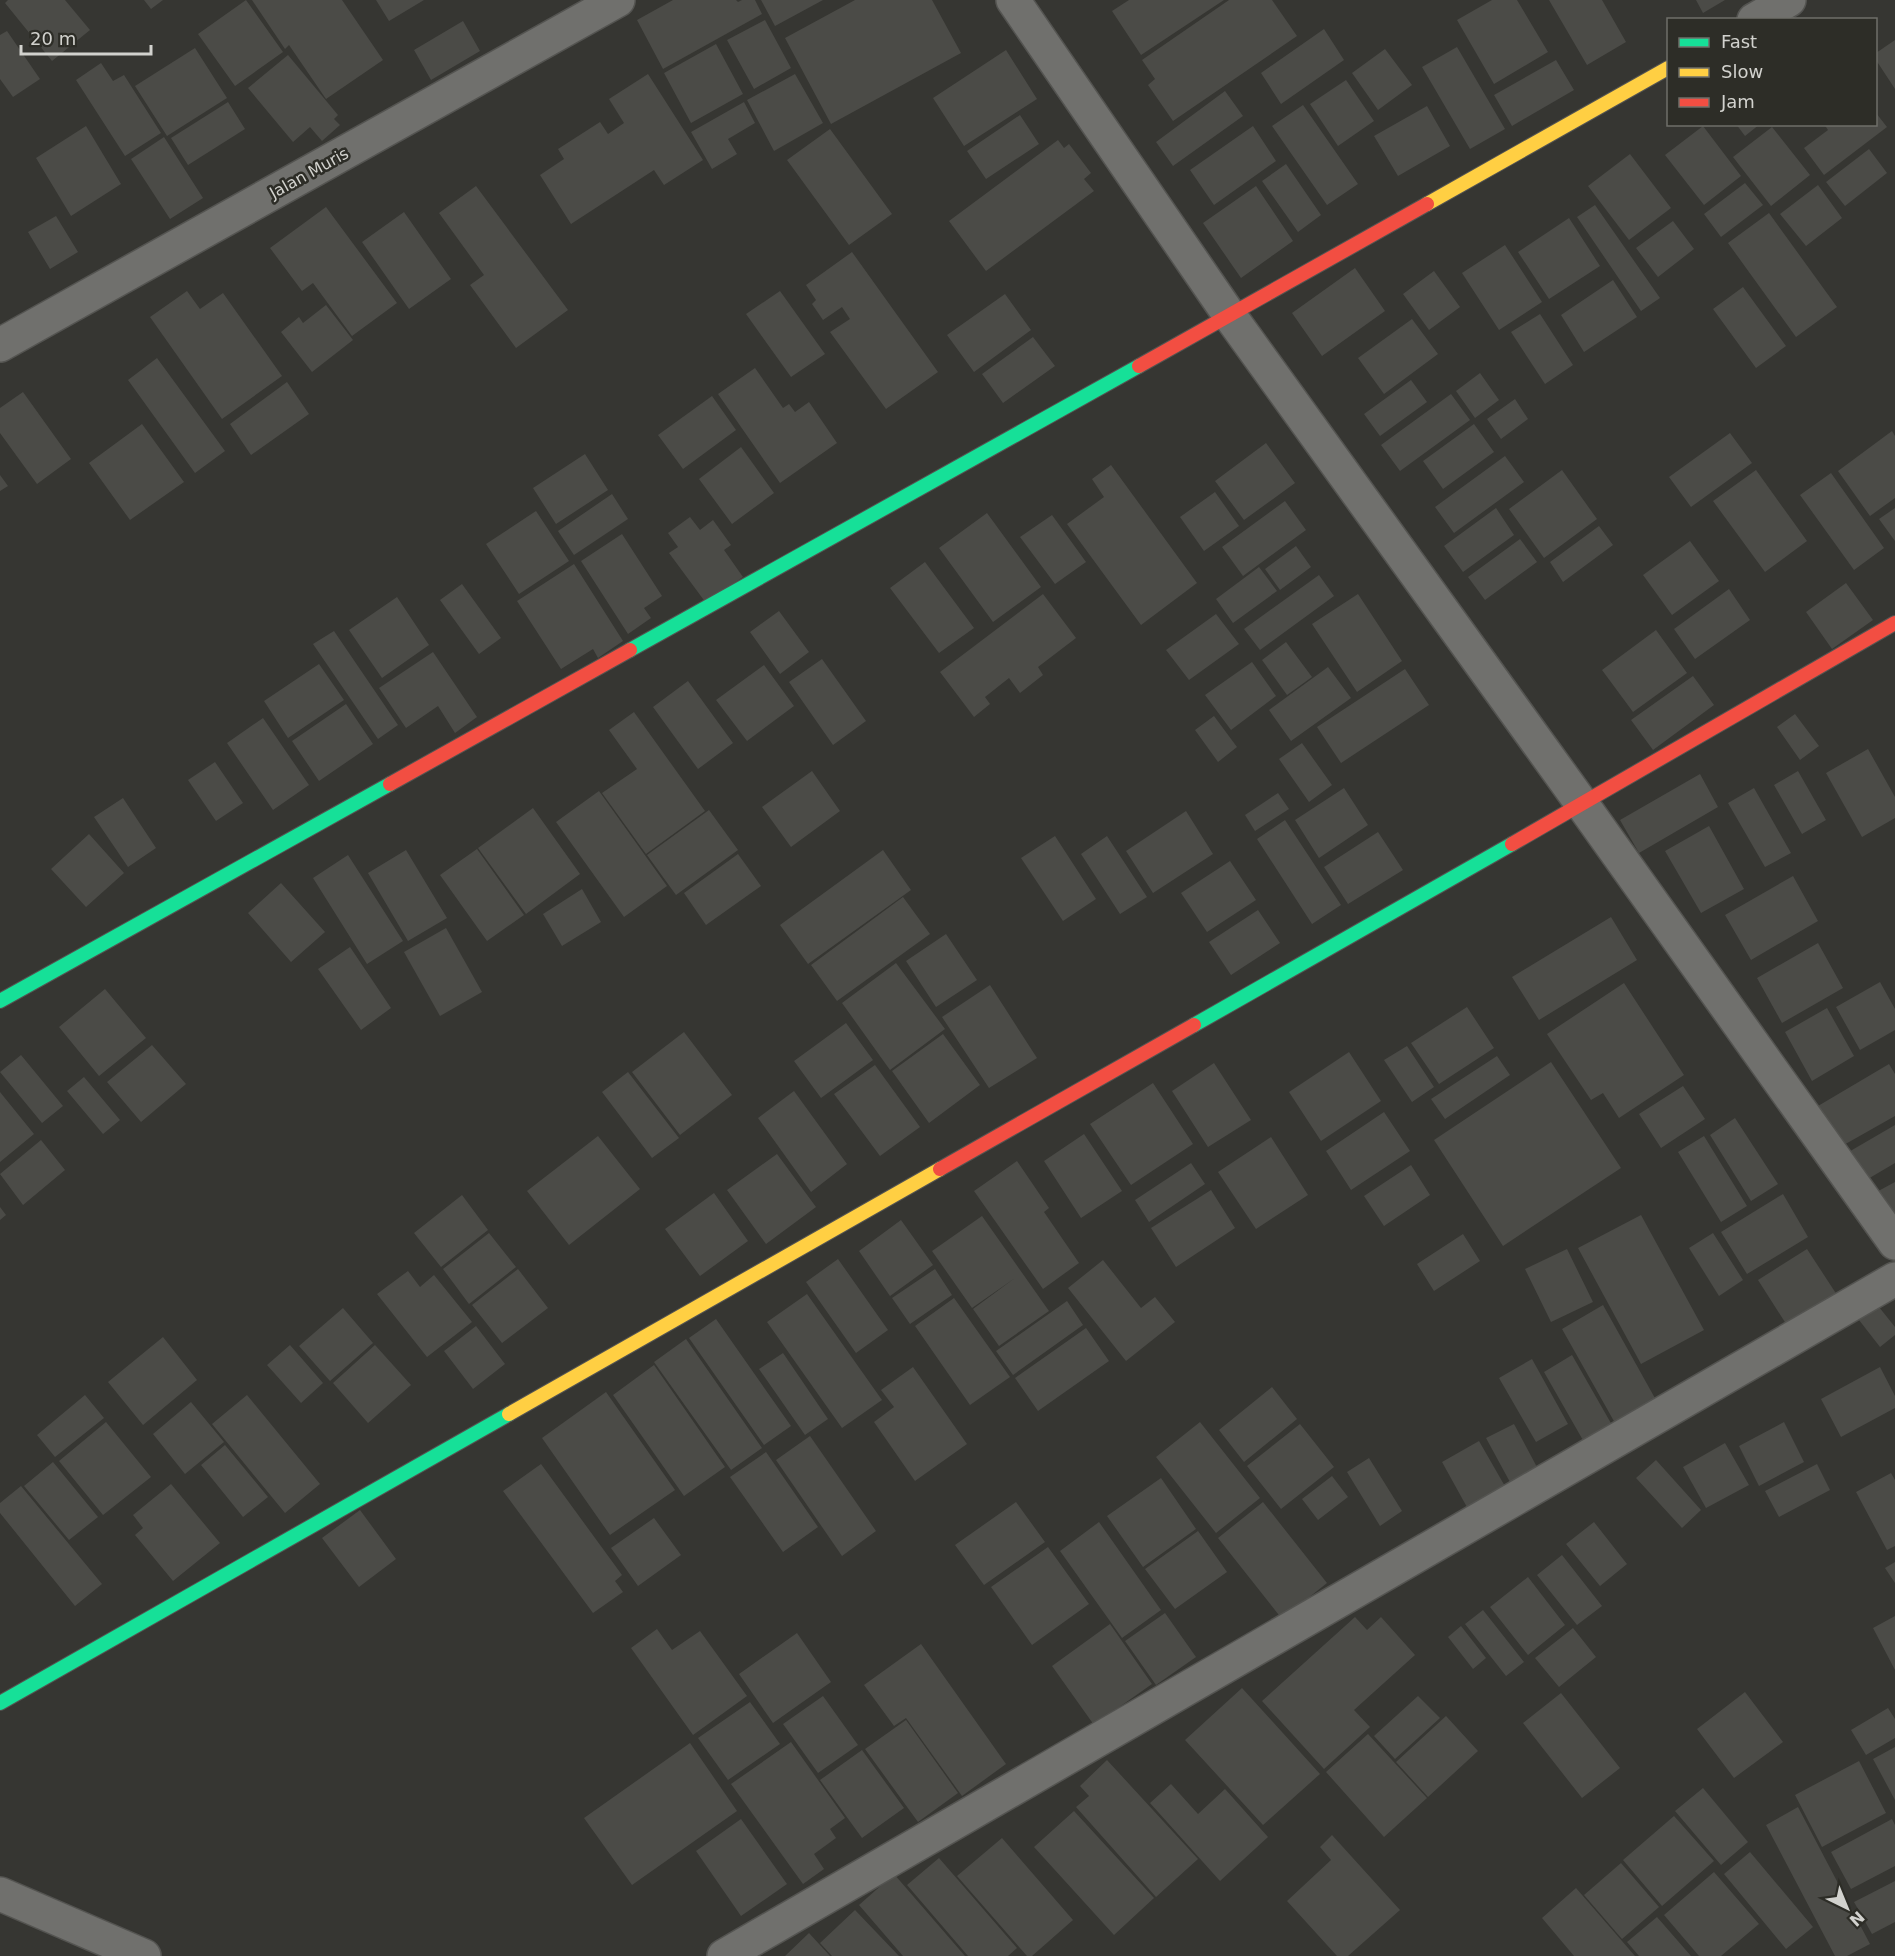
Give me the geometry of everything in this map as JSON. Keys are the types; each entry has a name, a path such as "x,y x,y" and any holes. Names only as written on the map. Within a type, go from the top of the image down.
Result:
{"street":[{"name":"Jalan Muris","path":"0,345 618,0"},
{"path":"1013,0 1230,316 1895,1243"},
{"path":"1758,18 1789,0"},
{"path":"0,1001 1230,316 1667,69"},
{"path":"0,1703 1582,804 1895,623"},
{"path":"724,1956 1895,1279"},
{"path":"0,1894 144,1956"}],"building":[{"path":"8,0 65,0 90,30 52,61 5,3"},
{"path":"144,0 163,0 151,9"},
{"path":"246,0 283,52 235,86 198,34"},
{"path":"252,0 342,0 383,60 326,99 289,45 285,49"},
{"path":"376,0 424,0 389,21"},
{"path":"673,0 736,0 738,2 755,0 762,14 663,69 637,20"},
{"path":"761,0 823,0 775,26"},
{"path":"855,0 932,0 961,53 831,124 785,38"},
{"path":"1129,0 1224,0 1141,55 1112,11"},
{"path":"1229,0 1272,0 1297,36 1173,121 1148,85 1155,79 1142,60"},
{"path":"1492,0 1517,0 1548,52 1494,84 1457,20"},
{"path":"1549,0 1602,0 1626,42 1587,65"},
{"path":"1696,0 1725,0 1703,13"},
{"path":"765,20 791,68 754,89 727,40"},
{"path":"463,21 480,51 431,80 414,50"},
{"path":"1324,29 1344,60 1281,104 1261,73"},
{"path":"7,31 40,79 13,97 0,79 0,35"},
{"path":"1895,40 1895,89 1877,62 1877,52"},
{"path":"716,44 743,94 691,123 664,73"},
{"path":"1457,47 1505,129 1470,149 1422,67"},
{"path":"195,48 227,98 167,136 135,86"},
{"path":"1385,49 1412,85 1378,110 1352,73"},
{"path":"1006,50 1037,99 964,146 933,98"},
{"path":"288,55 338,115 334,119 340,125 322,141 310,127 293,142 248,88"},
{"path":"1556,60 1574,90 1512,126 1494,95"},
{"path":"101,63 113,81 124,75 161,133 125,156 76,80"},
{"path":"648,74 703,160 664,185 654,170 571,224 540,175 564,159 558,149 600,122 608,134 624,123 609,99"},
{"path":"795,74 823,123 774,151 747,100"},
{"path":"1346,80 1374,121 1338,146 1310,104"},
{"path":"1225,91 1243,116 1173,166 1156,142"},
{"path":"228,102 245,129 188,165 171,138"},
{"path":"744,102 755,123 728,139 737,154 712,169 691,132"},
{"path":"1303,105 1358,184 1327,205 1272,126"},
{"path":"1427,106 1450,146 1398,176 1374,136"},
{"path":"1877,114 1887,127 1824,175 1804,148 1828,130 1825,126 1877,126"},
{"path":"1020,115 1039,144 986,179 967,151"},
{"path":"86,126 121,184 71,216 36,158"},
{"path":"1253,126 1276,161 1214,205 1190,170"},
{"path":"1703,126 1741,176 1704,205 1665,155"},
{"path":"1738,126 1758,126 1745,136"},
{"path":"1772,127 1810,175 1771,206 1733,157"},
{"path":"830,129 892,214 849,245 787,160"},
{"path":"164,137 203,198 170,219 131,159"},
{"path":"1058,140 1064,148 1069,144 1091,173 1084,179 1094,191 986,271 949,221"},
{"path":"1869,149 1887,173 1845,206 1826,182"},
{"path":"1630,154 1671,208 1629,240 1588,186"},
{"path":"1286,164 1321,215 1298,232 1262,181"},
{"path":"1745,183 1763,205 1721,237 1704,214"},
{"path":"1818,185 1842,218 1806,246 1780,214"},
{"path":"476,186 568,310 516,348 470,285 484,275 439,213"},
{"path":"1256,186 1293,241 1241,278 1203,223"},
{"path":"1595,205 1660,298 1641,311 1577,217"},
{"path":"326,207 397,303 352,336 313,283 302,291 270,248"},
{"path":"404,212 451,279 409,309 362,242"},
{"path":"1769,213 1837,307 1796,337 1728,243"},
{"path":"56,216 78,252 50,269 28,232"},
{"path":"1569,218 1600,266 1549,299 1518,252"},
{"path":"1673,221 1694,249 1658,277 1636,248"},
{"path":"1505,245 1542,302 1499,330 1462,273"},
{"path":"852,252 938,372 886,409 830,332 850,319 842,307 823,320 812,304 816,300 806,285"},
{"path":"1355,268 1385,311 1322,356 1292,313"},
{"path":"1434,271 1460,307 1429,330 1403,294"},
{"path":"1613,280 1637,317 1584,352 1561,315"},
{"path":"1743,287 1786,346 1756,368 1713,309"},
{"path":"187,291 200,309 223,293 282,376 222,419 150,317"},
{"path":"780,291 825,354 791,377 746,314"},
{"path":"1005,294 1031,330 974,372 947,335"},
{"path":"326,305 353,340 312,372 281,332 299,317 303,323"},
{"path":"1540,314 1573,365 1545,384 1511,332"},
{"path":"1412,319 1438,354 1384,394 1358,358"},
{"path":"1033,337 1055,366 1003,403 982,374"},
{"path":"157,358 225,451 195,473 128,380"},
{"path":"755,368 783,408 789,404 795,412 809,402 837,443 780,483 718,394"},
{"path":"1480,373 1499,400 1475,418 1456,391"},
{"path":"1411,380 1427,402 1380,436 1364,414"},
{"path":"287,382 309,414 251,455 230,424"},
{"path":"23,392 71,459 37,484 0,433 0,408"},
{"path":"1451,394 1470,420 1400,471 1381,445"},
{"path":"712,396 736,430 683,469 658,435"},
{"path":"1515,399 1528,419 1501,439 1487,419"},
{"path":"142,424 184,482 130,520 89,463"},
{"path":"1474,424 1494,452 1443,489 1423,461"},
{"path":"1892,431 1895,436 1895,498 1870,516 1838,471"},
{"path":"1730,433 1752,463 1691,507 1669,477"},
{"path":"1266,443 1295,483 1244,520 1215,481"},
{"path":"741,447 774,493 732,524 699,479"},
{"path":"585,454 608,490 556,524 533,488"},
{"path":"1505,456 1524,482 1454,533 1435,507"},
{"path":"1111,465 1197,583 1141,625 1067,524 1104,497 1092,479"},
{"path":"1562,470 1597,519 1544,558 1509,509"},
{"path":"1756,470 1807,541 1765,572 1713,501"},
{"path":"1831,473 1884,548 1854,570 1800,495"},
{"path":"0,475 8,486 0,491"},
{"path":"1215,492 1239,526 1204,551 1180,517"},
{"path":"612,494 628,519 574,555 558,531"},
{"path":"1285,501 1306,530 1243,576 1222,547"},
{"path":"1496,508 1514,535 1463,572 1444,546"},
{"path":"1895,508 1895,541 1879,519"},
{"path":"536,511 569,561 519,594 486,544"},
{"path":"987,513 1041,587 993,622 939,548"},
{"path":"1052,515 1086,562 1055,584 1020,537"},
{"path":"690,517 700,530 713,520 731,545 724,550 743,577 706,603 669,553 678,547 668,533"},
{"path":"1599,526 1613,545 1563,582 1550,562"},
{"path":"622,534 662,596 644,608 651,618 628,634 581,561"},
{"path":"1520,539 1537,562 1485,600 1468,577"},
{"path":"1690,541 1719,581 1672,615 1643,575"},
{"path":"1296,546 1311,567 1280,590 1265,569"},
{"path":"925,562 974,628 939,653 890,588"},
{"path":"574,564 623,641 598,658 593,649 561,669 517,601"},
{"path":"1259,567 1277,591 1233,623 1216,599"},
{"path":"1319,575 1334,596 1260,650 1244,629"},
{"path":"1846,583 1873,620 1832,649 1806,612"},
{"path":"462,584 501,638 479,654 440,600"},
{"path":"1729,589 1750,620 1695,659 1674,629"},
{"path":"1043,594 1076,638 1038,667 1043,675 1020,693 1009,678 985,697 990,704 974,717 940,672"},
{"path":"1358,594 1402,661 1357,692 1312,624"},
{"path":"397,597 429,645 382,678 349,630"},
{"path":"779,611 809,652 780,674 750,632"},
{"path":"1216,614 1239,644 1189,680 1166,650"},
{"path":"1656,630 1687,673 1633,712 1602,670"},
{"path":"334,631 398,725 378,739 313,644"},
{"path":"1286,642 1312,677 1287,695 1262,660"},
{"path":"433,652 477,717 455,733 438,706 406,728 379,688"},
{"path":"822,659 866,721 833,745 789,682"},
{"path":"1252,662 1276,696 1231,730 1205,695"},
{"path":"319,664 344,700 288,738 264,701"},
{"path":"764,665 794,706 747,741 716,700"},
{"path":"1328,667 1351,698 1291,741 1269,710"},
{"path":"1405,669 1429,705 1341,763 1317,727"},
{"path":"1693,676 1714,705 1653,750 1631,720"},
{"path":"688,681 733,743 698,769 653,707"},
{"path":"346,704 373,744 319,781 292,741"},
{"path":"634,712 705,811 646,854 602,793 637,769 609,730"},
{"path":"1795,714 1819,746 1800,760 1777,727"},
{"path":"1214,716 1237,747 1218,762 1195,730"},
{"path":"263,718 309,785 273,810 227,743"},
{"path":"1302,743 1332,785 1309,802 1279,759"},
{"path":"1868,749 1895,797 1895,818 1862,837 1826,773"},
{"path":"215,762 243,803 216,821 188,780"},
{"path":"812,771 840,811 791,847 762,807"},
{"path":"1798,771 1826,820 1802,834 1774,785"},
{"path":"1700,774 1718,807 1639,853 1620,820"},
{"path":"1344,788 1368,825 1319,858 1295,820"},
{"path":"1754,788 1791,853 1765,867 1728,803"},
{"path":"599,791 667,886 624,917 556,822"},
{"path":"1278,793 1289,809 1255,831 1245,815"},
{"path":"123,798 156,848 128,867 94,817"},
{"path":"533,808 580,874 526,914 478,848"},
{"path":"709,810 738,850 676,895 647,855"},
{"path":"1186,811 1213,854 1153,893 1126,851"},
{"path":"1285,820 1341,905 1312,924 1257,839"},
{"path":"1709,826 1744,889 1701,913 1665,851"},
{"path":"1378,832 1403,870 1348,904 1324,867"},
{"path":"89,834 124,873 86,907 51,869"},
{"path":"1055,836 1096,899 1063,921 1021,858"},
{"path":"1107,836 1147,897 1120,914 1081,854"},
{"path":"477,849 524,915 487,941 440,875"},
{"path":"406,850 447,918 408,941 368,873"},
{"path":"883,850 911,890 808,964 780,925"},
{"path":"738,854 761,886 706,925 684,893"},
{"path":"348,855 403,941 367,964 313,878"},
{"path":"1230,861 1256,900 1207,932 1181,893"},
{"path":"1793,876 1818,921 1751,960 1725,915"},
{"path":"281,883 325,932 291,962 248,913"},
{"path":"582,889 601,922 562,946 543,914"},
{"path":"903,897 930,934 837,1001 811,965"},
{"path":"1258,910 1280,943 1231,975 1209,942"},
{"path":"1611,917 1637,960 1539,1020 1512,977"},
{"path":"446,928 482,992 440,1016 404,952"},
{"path":"946,934 977,980 936,1007 906,961"},
{"path":"1818,943 1843,988 1782,1023 1757,978"},
{"path":"350,947 391,1008 361,1030 318,969"},
{"path":"896,963 945,1029 890,1070 842,1003"},
{"path":"1880,982 1895,1009 1895,1030 1860,1050 1836,1007"},
{"path":"1624,983 1684,1075 1619,1118 1603,1093 1591,1100 1547,1034"},
{"path":"990,985 1037,1058 989,1088 942,1017"},
{"path":"105,989 146,1038 99,1076 59,1027"},
{"path":"1467,1007 1494,1048 1439,1084 1411,1043"},
{"path":"1827,1008 1854,1056 1812,1081 1785,1032"},
{"path":"846,1023 873,1060 821,1098 794,1061"},
{"path":"684,1032 732,1095 680,1135 632,1072"},
{"path":"943,1034 980,1085 929,1123 892,1071"},
{"path":"152,1045 186,1084 141,1122 107,1082"},
{"path":"1407,1046 1434,1087 1412,1102 1384,1060"},
{"path":"1349,1052 1381,1101 1321,1141 1289,1092"},
{"path":"21,1055 63,1106 42,1123 0,1072"},
{"path":"1497,1056 1510,1075 1445,1119 1431,1099"},
{"path":"1551,1062 1621,1168 1503,1246 1434,1140"},
{"path":"1214,1063 1251,1120 1208,1147 1172,1091"},
{"path":"1889,1064 1895,1074 1895,1116 1842,1146 1818,1106"},
{"path":"875,1065 920,1127 880,1156 834,1094"},
{"path":"628,1072 679,1138 652,1158 602,1092"},
{"path":"84,1077 120,1120 103,1134 67,1091"},
{"path":"1153,1083 1193,1144 1131,1185 1090,1124"},
{"path":"1683,1086 1705,1119 1661,1148 1639,1114"},
{"path":"794,1091 847,1164 811,1192 758,1118"},
{"path":"0,1092 34,1134 0,1162"},
{"path":"1384,1112 1410,1151 1351,1190 1326,1151"},
{"path":"1735,1118 1778,1184 1751,1201 1710,1135"},
{"path":"1895,1125 1895,1163 1856,1186 1840,1157"},
{"path":"1084,1134 1122,1191 1081,1218 1044,1161"},
{"path":"598,1136 640,1189 569,1245 527,1191"},
{"path":"1704,1136 1747,1206 1721,1222 1678,1152"},
{"path":"1271,1137 1308,1195 1256,1229 1218,1172"},
{"path":"41,1140 65,1170 23,1205 0,1174"},
{"path":"777,1154 816,1207 766,1244 727,1190"},
{"path":"1017,1161 1049,1208 1044,1212 1079,1263 1043,1289 974,1191"},
{"path":"1191,1163 1205,1184 1149,1222 1135,1200"},
{"path":"1411,1165 1430,1195 1384,1226 1364,1196"},
{"path":"1895,1182 1895,1241 1869,1196"},
{"path":"1211,1190 1235,1228 1176,1267 1151,1228"},
{"path":"714,1193 748,1241 700,1276 665,1229"},
{"path":"1783,1194 1808,1237 1747,1274 1721,1232"},
{"path":"462,1195 488,1230 441,1267 414,1233"},
{"path":"0,1207 6,1215 0,1220"},
{"path":"1641,1215 1704,1330 1641,1364 1578,1248"},
{"path":"982,1216 1049,1311 999,1346 973,1309 1015,1278 972,1308 932,1251"},
{"path":"901,1220 933,1265 890,1296 859,1251"},
{"path":"489,1233 516,1267 469,1304 443,1269"},
{"path":"1713,1233 1743,1280 1719,1296 1689,1248"},
{"path":"1463,1234 1480,1261 1434,1291 1417,1264"},
{"path":"1567,1249 1593,1302 1551,1322 1525,1269"},
{"path":"1807,1249 1839,1298 1790,1330 1758,1280"},
{"path":"838,1259 888,1330 856,1353 806,1282"},
{"path":"1103,1260 1141,1308 1155,1297 1175,1322 1126,1361 1068,1288"},
{"path":"518,1269 548,1308 502,1343 472,1305"},
{"path":"935,1269 952,1295 910,1324 892,1298"},
{"path":"408,1271 420,1287 434,1275 472,1322 427,1357 377,1294"},
{"path":"807,1294 882,1400 842,1428 767,1322"},
{"path":"1871,1297 1895,1327 1895,1335 1880,1347 1852,1311"},
{"path":"954,1298 1010,1377 970,1405 915,1326"},
{"path":"1067,1301 1083,1325 1013,1375 996,1351"},
{"path":"1603,1305 1656,1400 1615,1423 1562,1329"},
{"path":"343,1308 373,1343 330,1381 299,1346"},
{"path":"716,1319 791,1426 764,1445 689,1338"},
{"path":"476,1326 505,1364 473,1389 444,1351"},
{"path":"1086,1328 1109,1361 1038,1411 1015,1378"},
{"path":"163,1337 197,1380 143,1425 108,1382"},
{"path":"686,1339 762,1448 731,1470 654,1362"},
{"path":"290,1345 323,1383 301,1403 267,1365"},
{"path":"375,1345 411,1385 368,1423 333,1383"},
{"path":"783,1353 828,1419 805,1435 759,1369"},
{"path":"1572,1355 1612,1425 1584,1442 1544,1372"},
{"path":"1532,1359 1568,1424 1536,1442 1499,1378"},
{"path":"654,1365 725,1467 684,1496 613,1395"},
{"path":"913,1367 967,1444 915,1481 874,1422 894,1407 881,1390"},
{"path":"1880,1367 1895,1396 1895,1408 1841,1437 1821,1399"},
{"path":"1272,1387 1297,1419 1244,1462 1219,1430"},
{"path":"606,1392 675,1490 610,1535 542,1438"},
{"path":"85,1395 104,1418 55,1457 37,1435"},
{"path":"247,1395 320,1484 285,1513 212,1424"},
{"path":"191,1402 224,1442 185,1474 153,1434"},
{"path":"106,1422 151,1477 103,1515 59,1461"},
{"path":"1200,1422 1260,1498 1216,1533 1156,1457"},
{"path":"1784,1422 1804,1462 1759,1486 1739,1446"},
{"path":"1300,1424 1334,1467 1281,1509 1247,1466"},
{"path":"1514,1424 1538,1469 1511,1484 1486,1438"},
{"path":"810,1436 876,1531 842,1556 776,1460"},
{"path":"1479,1441 1506,1488 1468,1509 1442,1462"},
{"path":"1725,1443 1749,1485 1706,1508 1683,1467"},
{"path":"225,1445 268,1497 243,1517 201,1465"},
{"path":"766,1452 818,1527 783,1552 730,1477"},
{"path":"1369,1458 1402,1511 1380,1526 1347,1472"},
{"path":"1656,1460 1701,1510 1682,1528 1636,1478"},
{"path":"53,1462 98,1517 69,1540 24,1486"},
{"path":"541,1464 622,1575 615,1581 623,1592 593,1613 503,1491"},
{"path":"1817,1464 1830,1490 1779,1517 1765,1491"},
{"path":"1891,1473 1895,1480 1895,1546 1887,1550 1856,1492"},
{"path":"1332,1476 1348,1497 1318,1520 1302,1499"},
{"path":"1161,1478 1196,1529 1143,1567 1107,1516"},
{"path":"171,1484 220,1543 173,1581 135,1535 143,1528 133,1515"},
{"path":"21,1486 102,1584 75,1606 0,1513 0,1503"},
{"path":"1016,1502 1045,1542 984,1585 955,1545"},
{"path":"1263,1502 1327,1583 1282,1619 1218,1538"},
{"path":"360,1510 396,1559 359,1587 322,1538"},
{"path":"654,1518 681,1555 638,1586 611,1548"},
{"path":"1099,1522 1161,1610 1122,1638 1060,1551"},
{"path":"1594,1522 1627,1564 1600,1586 1566,1544"},
{"path":"1198,1531 1227,1572 1175,1609 1145,1569"},
{"path":"1048,1547 1089,1604 1032,1645 991,1587"},
{"path":"1562,1555 1602,1606 1577,1625 1537,1575"},
{"path":"1895,1562 1895,1583 1885,1568"},
{"path":"1528,1577 1565,1625 1528,1655 1490,1607"},
{"path":"1483,1610 1524,1662 1506,1676 1465,1624"},
{"path":"1165,1613 1196,1657 1156,1685 1125,1641"},
{"path":"1895,1616 1895,1670 1873,1628"},
{"path":"1355,1617 1367,1630 1381,1617 1415,1655 1354,1710 1370,1727 1324,1769 1262,1701"},
{"path":"1110,1624 1152,1684 1094,1725 1052,1666"},
{"path":"1461,1626 1486,1658 1473,1669 1448,1637"},
{"path":"1573,1628 1596,1657 1559,1687 1535,1658"},
{"path":"657,1629 672,1650 700,1631 747,1696 693,1735 631,1648"},
{"path":"797,1633 831,1682 773,1723 739,1674"},
{"path":"921,1644 1006,1764 962,1796 906,1718 894,1726 864,1685"},
{"path":"1242,1688 1320,1774 1263,1825 1185,1740"},
{"path":"1745,1692 1783,1742 1734,1778 1697,1729"},
{"path":"1561,1693 1620,1768 1582,1798 1523,1723"},
{"path":"823,1696 858,1745 818,1773 783,1724"},
{"path":"1418,1696 1440,1718 1395,1759 1374,1736"},
{"path":"750,1702 780,1744 728,1780 698,1738"},
{"path":"1888,1708 1895,1719 1895,1738 1866,1755 1851,1730"},
{"path":"1446,1716 1478,1751 1428,1797 1396,1762"},
{"path":"906,1720 958,1793 918,1822 865,1749"},
{"path":"1368,1734 1427,1798 1384,1837 1326,1772"},
{"path":"791,1742 845,1818 830,1829 836,1838 814,1854 824,1869 803,1884 731,1784"},
{"path":"690,1743 737,1811 632,1885 584,1818"},
{"path":"1895,1747 1895,1800 1873,1759"},
{"path":"862,1750 904,1808 862,1838 820,1780"},
{"path":"1107,1760 1198,1859 1156,1897 1076,1807 1089,1796 1080,1786"},
{"path":"1859,1761 1886,1813 1822,1847 1795,1795"},
{"path":"1171,1784 1198,1814 1225,1789 1268,1837 1220,1881 1150,1803"},
{"path":"1703,1788 1748,1842 1721,1865 1675,1811"},
{"path":"1798,1807 1870,1944 1847,1956 1835,1956 1766,1825"},
{"path":"1074,1811 1154,1898 1114,1935 1034,1847"},
{"path":"1674,1816 1714,1861 1662,1906 1623,1860"},
{"path":"741,1819 787,1884 741,1916 696,1851"},
{"path":"1892,1819 1895,1825 1895,1866 1851,1889 1831,1852"},
{"path":"1332,1835 1400,1910 1348,1956 1337,1956 1287,1901 1331,1860 1320,1847"},
{"path":"1002,1838 1073,1920 1032,1956 1027,1956 957,1876"},
{"path":"1750,1852 1813,1927 1786,1949 1724,1874"},
{"path":"939,1858 1017,1948 1008,1956 968,1956 907,1885"},
{"path":"1621,1863 1659,1907 1622,1939 1584,1895"},
{"path":"1714,1872 1759,1924 1721,1956 1699,1956 1664,1915"},
{"path":"894,1874 965,1956 903,1956 859,1905"},
{"path":"1895,1881 1895,1922 1872,1934 1854,1902"},
{"path":"1576,1888 1635,1956 1574,1956 1542,1918"},
{"path":"855,1910 899,1956 832,1956 820,1943"},
{"path":"1657,1917 1691,1956 1639,1956 1627,1942"},
{"path":"809,1933 830,1956 785,1956"}],"traffic: fast":[{"path":"630,650 1139,366"},
{"path":"0,1001 390,784"},
{"path":"1194,1025 1512,844"},
{"path":"0,1703 509,1414"}],"traffic: slow":[{"path":"1427,204 1667,69"},
{"path":"509,1414 940,1169"}],"traffic: jam":[{"path":"1139,366 1427,204"},
{"path":"1512,844 1895,623"},
{"path":"390,784 630,650"},
{"path":"940,1169 1194,1025"}]}
